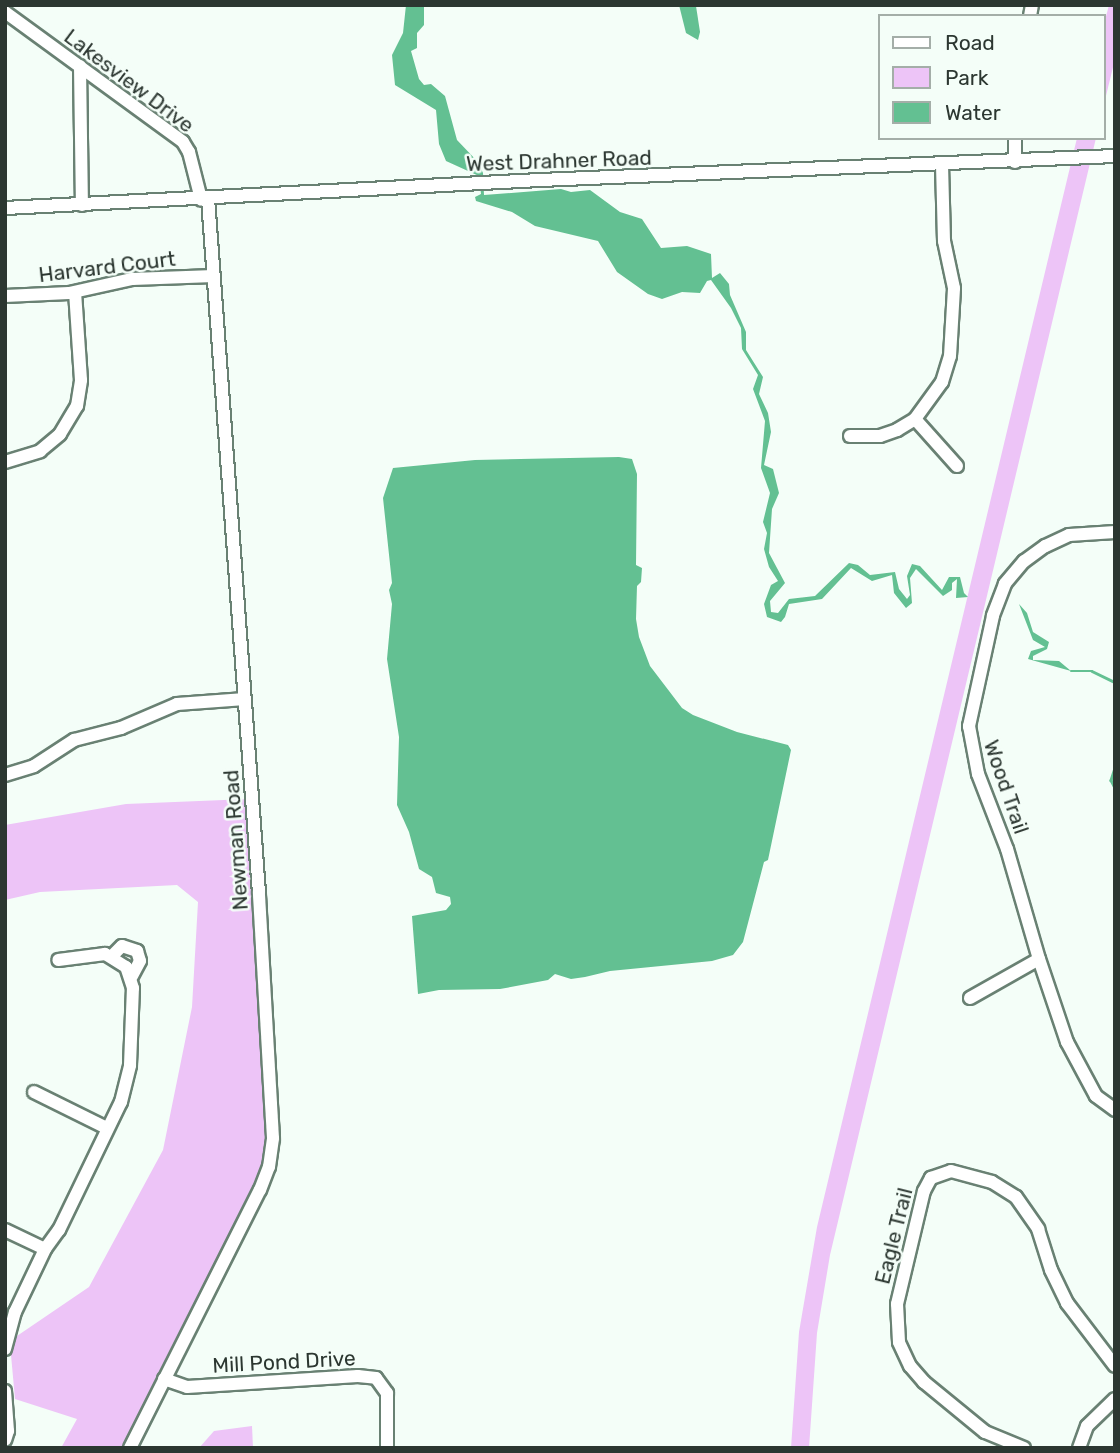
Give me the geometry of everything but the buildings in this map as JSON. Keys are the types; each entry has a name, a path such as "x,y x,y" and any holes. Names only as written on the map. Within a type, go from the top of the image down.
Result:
{"street":[{"name":"Lakesview Drive","path":"5,12 183,142 189,152 204,199"},
{"path":"80,66 82,205"},
{"path":"1015,140 1016,162"},
{"name":"West Drahner Road","path":"5,208 540,180 1115,156"},
{"path":"850,436 880,436 915,419 942,382 950,356 954,288 944,241 942,165"},
{"name":"Newman Road","path":"130,1448 260,1190 269,1167 273,1138 214,276 204,199"},
{"name":"Harvard Court","path":"5,296 75,293 132,279 214,276"},
{"path":"5,462 40,451 60,435 77,406 81,380 75,293"},
{"path":"915,419 957,466"},
{"name":"Wood Trail","path":"1115,532 1069,535 1045,546 1024,561 1005,584 993,616 969,726 972,754 1007,849 1039,959 1075,1061 1096,1096 1115,1110"},
{"path":"5,775 34,766 74,740 121,729 177,704 245,699"},
{"path":"5,1349 15,1312 45,1250 59,1230 121,1102 130,1065 132,976 140,961 137,951 122,946 112,956"},
{"path":"58,960 92,954 112,956 126,967 132,976"},
{"path":"970,998 1039,959"},
{"path":"34,1092 107,1128"},
{"name":"Eagle Trail","path":"1024,1448 985,1432 924,1382 910,1366 899,1342 897,1304 924,1191 931,1178 951,1171 992,1182 1016,1197 1038,1228 1051,1270 1068,1303 1115,1366"},
{"path":"5,1230 45,1250"},
{"name":"Mill Pond Drive","path":"164,1379 187,1387 358,1376 376,1378 387,1393 387,1448"},
{"path":"5,1391 8,1432 5,1440"},
{"path":"1079,1448 1087,1426 1115,1399"}],"green space":[{"path":"1109,5 1115,5 1115,59 1106,96 1106,16"},
{"path":"1077,140 1096,140 830,1255 817,1333 809,1448 791,1448 799,1332 817,1227"},
{"path":"248,799 269,1141 263,1171 127,1448 61,1448 77,1419 15,1399 11,1355 14,1338 89,1287 163,1150 192,1007 198,902 177,885 40,892 5,900 5,825 126,804"},
{"path":"252,1426 253,1448 199,1448 214,1431"}],"water":[{"path":"406,5 424,5 424,25 417,33 417,48 411,51 419,79 424,85 431,84 445,96 457,140 478,162 483,173 484,195 561,189 571,192 590,190 620,212 642,219 661,248 687,246 711,254 712,278 720,273 729,284 730,295 746,332 746,350 763,377 759,394 768,413 771,432 764,465 773,469 779,493 772,509 769,553 785,583 770,601 771,612 778,613 789,599 815,596 849,563 858,565 870,575 895,572 899,589 907,599 910,595 907,576 912,564 920,566 942,590 949,577 960,577 964,593 968,597 956,598 957,579 952,583 952,590 943,596 916,569 910,578 912,603 906,608 894,593 892,575 872,581 851,568 822,599 789,604 781,622 767,617 764,604 771,585 778,581 769,567 764,549 767,533 763,522 770,493 761,468 765,421 753,389 758,375 742,349 741,328 731,308 711,280 707,281 700,293 682,292 662,299 648,294 617,272 598,241 535,226 512,212 476,201 475,197 481,194 479,176 446,161 439,144 436,110 395,85 392,55 403,33"},
{"path":"679,5 696,6 700,32 698,40 686,33"},
{"path":"632,459 637,474 636,565 642,568 641,582 637,586 636,619 639,637 650,666 682,708 693,715 737,732 788,745 791,750 768,860 764,862 743,942 733,955 712,961 610,971 571,979 555,974 548,980 500,989 439,990 418,994 412,916 446,910 451,904 450,897 436,893 432,877 419,869 409,832 397,805 399,737 387,659 392,604 389,590 392,583 383,498 393,468 475,460"},
{"path":"1019,604 1027,613 1033,632 1049,642 1047,649 1033,656 1033,660 1059,661 1071,671 1028,659 1031,651 1045,647 1033,640"}],"waterway":[{"path":"1071,671 1092,671 1115,682"},
{"path":"1115,768 1111,780 1115,788"},
{"path":"1115,807 1115,814"}]}
